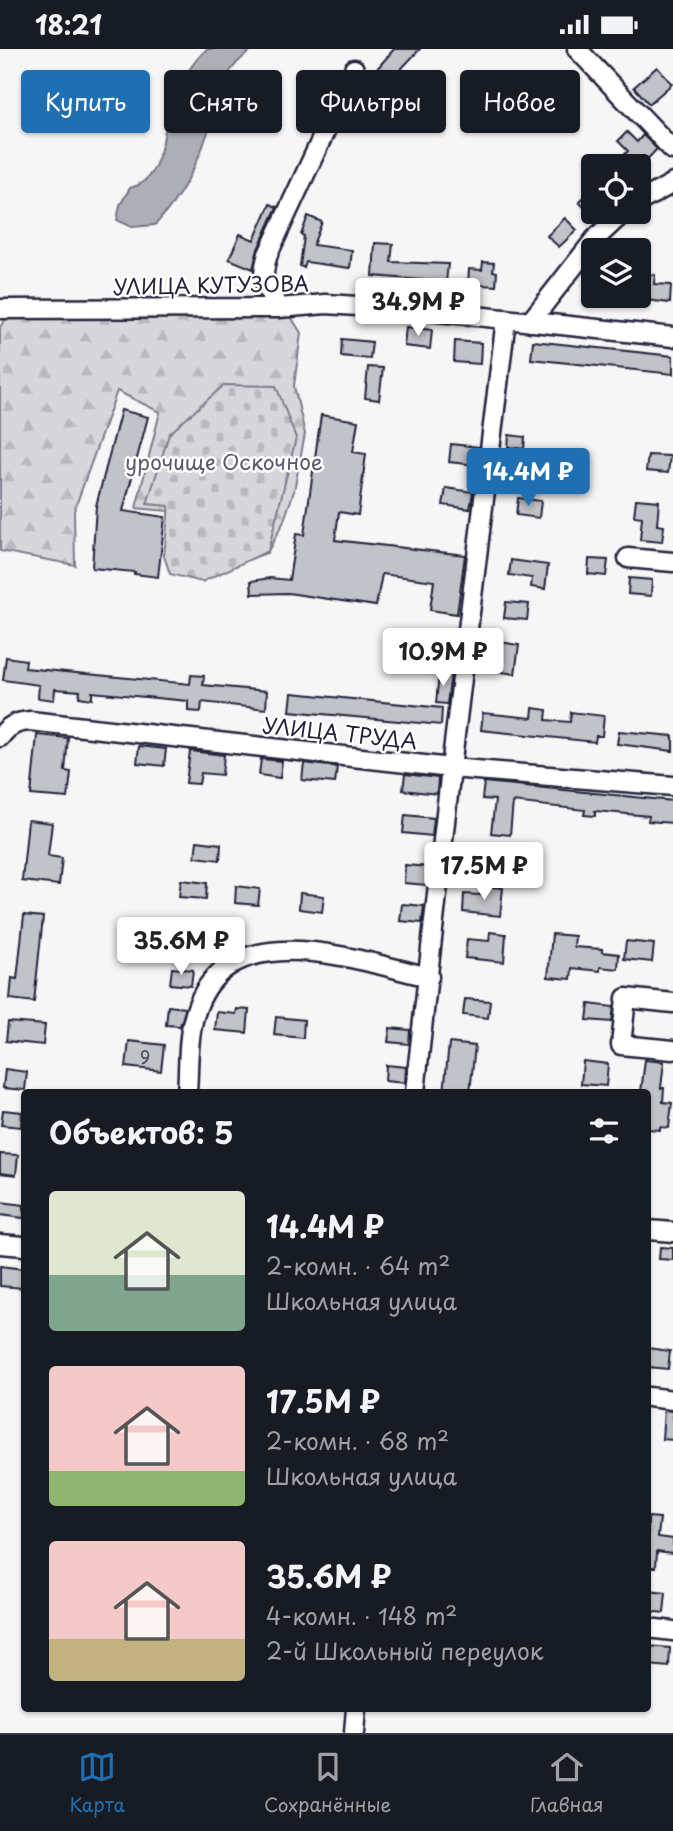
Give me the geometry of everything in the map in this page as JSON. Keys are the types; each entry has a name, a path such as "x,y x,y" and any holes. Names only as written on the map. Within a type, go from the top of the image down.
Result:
{"street":[{"path":"577,49 673,149"},
{"path":"279,308 265,286 262,271 354,69"},
{"path":"651,195 673,183"},
{"path":"530,322 595,239 611,224"},
{"name":"УЛИЦА КУТУЗОВА","path":"0,309 279,308 327,304 420,310 673,337"},
{"path":"415,1089 451,768 506,319"},
{"path":"628,558 673,562"},
{"name":"УЛИЦА ТРУДА","path":"3,733 17,722 30,721 451,768 673,786"},
{"path":"187,1089 193,1019 203,994 219,973 242,958 262,951 285,950 347,958 429,977"},
{"path":"673,1003 626,998 621,1045 673,1050"},
{"path":"651,1230 673,1233"},
{"path":"0,1244 21,1246"},
{"path":"651,1397 673,1400"},
{"path":"651,1628 673,1632"},
{"path":"354,1733 356,1712"}],"green space":[{"name":"урочище Оскочное","path":"12,310 287,310 301,333 294,386 305,434 294,491 283,523 267,553 241,562 175,540 168,511 136,508 160,412 117,391 74,511 75,565 0,551 0,327"},
{"path":"224,385 276,386 296,438 268,551 202,582 170,574 164,556 169,506 147,504 169,434"}],"shaded area":[{"path":"207,49 253,49 232,70 189,70"},
{"path":"164,133 208,133 187,181 155,225 132,227 117,220 120,205 130,188 150,175"}],"building":[{"path":"394,49 420,49 402,70 376,70"},
{"path":"657,67 672,84 649,104 634,87"},
{"path":"627,132 637,142 643,135 657,149 651,155 625,154 628,151 618,141"},
{"path":"270,204 277,207 258,249 253,269 229,259 240,234 254,240"},
{"path":"308,216 322,222 313,245 352,250 350,268 306,262 304,268 300,266 304,236 301,235"},
{"path":"565,218 577,230 559,247 547,236"},
{"path":"375,243 393,244 391,262 448,264 446,282 373,276"},
{"path":"483,262 494,263 493,271 497,272 496,286 468,284 469,269 482,270"},
{"path":"651,274 655,275 654,284 671,285 670,303 651,301"},
{"path":"406,327 432,330 430,349 404,346"},
{"path":"342,339 372,342 370,359 341,356"},
{"path":"455,341 481,343 480,364 454,362"},
{"path":"533,341 673,356 673,374 531,359"},
{"path":"368,367 383,368 379,400 365,398"},
{"path":"121,410 148,417 123,511 165,517 158,577 92,568 96,506"},
{"path":"321,415 358,421 353,452 366,454 358,515 339,512 335,540 465,555 457,614 430,610 434,581 382,574 376,606 288,593 252,594 251,581 270,578 289,580 296,534 304,535"},
{"path":"509,435 525,437 524,449 508,447"},
{"path":"451,444 478,447 476,465 449,462"},
{"path":"523,455 536,456 534,476 521,475"},
{"path":"648,455 670,456 668,473 646,471"},
{"path":"446,488 473,492 470,509 443,505"},
{"path":"518,498 541,501 539,518 516,515"},
{"path":"636,499 659,501 657,525 664,526 662,542 640,540 642,517 634,516"},
{"path":"589,559 608,560 606,576 588,574"},
{"path":"511,560 548,565 545,589 531,587 532,578 509,575"},
{"path":"629,578 652,580 651,596 628,594"},
{"path":"506,602 529,604 527,620 504,618"},
{"path":"499,642 519,645 515,674 495,671"},
{"path":"6,657 26,660 25,668 190,684 191,675 204,676 203,685 267,691 266,709 202,702 201,712 188,711 188,701 92,692 92,699 79,697 80,691 55,689 54,700 38,698 39,685 3,680"},
{"path":"439,673 451,674 447,704 436,703"},
{"path":"292,693 442,708 441,725 290,711"},
{"path":"533,708 547,710 546,720 570,722 571,712 604,716 602,736 596,736 595,742 481,730 483,713 532,718"},
{"path":"619,731 673,736 673,751 617,744"},
{"path":"37,735 68,738 65,771 71,772 68,798 31,795"},
{"path":"139,746 166,749 164,766 137,763"},
{"path":"190,751 224,755 222,775 201,773 199,784 186,783"},
{"path":"261,759 282,761 280,778 259,775"},
{"path":"304,763 337,767 335,783 302,780"},
{"path":"405,774 438,778 437,794 403,790"},
{"path":"484,782 673,801 673,823 648,821 649,816 595,811 595,816 584,815 585,810 513,802 510,835 491,833 495,800 482,799"},
{"path":"405,815 434,818 432,836 403,833"},
{"path":"28,820 52,823 48,856 62,858 59,885 22,881"},
{"path":"197,841 221,844 220,860 195,857"},
{"path":"405,865 429,867 427,885 404,883"},
{"path":"181,880 207,883 206,899 179,897"},
{"path":"236,886 260,889 258,905 235,903"},
{"path":"481,886 503,888 500,916 463,912 464,894 481,895"},
{"path":"300,893 324,896 322,912 299,909"},
{"path":"402,904 424,906 422,923 400,921"},
{"path":"24,915 43,917 34,1002 10,999 12,978 17,979"},
{"path":"170,919 203,922 201,942 168,938"},
{"path":"490,932 506,934 504,962 465,958 467,939 489,941"},
{"path":"552,934 575,936 574,947 602,949 602,952 619,954 618,969 600,967 600,971 572,968 571,979 548,977"},
{"path":"626,941 654,944 652,962 624,959"},
{"path":"172,968 193,970 191,986 170,984"},
{"path":"465,999 490,1001 488,1018 463,1015"},
{"path":"589,1004 614,1007 612,1022 587,1020"},
{"path":"168,1006 186,1008 180,1026 166,1025"},
{"path":"237,1009 249,1010 247,1033 215,1030 217,1012 236,1014"},
{"path":"276,1017 304,1020 303,1038 274,1035"},
{"path":"8,1022 45,1025 43,1045 6,1041"},
{"path":"390,1028 410,1030 409,1044 388,1042"},
{"path":"129,1041 164,1045 161,1071 126,1067"},
{"path":"449,1043 475,1046 470,1089 444,1089"},
{"path":"645,1060 664,1062 661,1088 664,1088 663,1102 672,1103 669,1128 651,1129 651,1089 641,1089"},
{"path":"583,1061 608,1064 606,1086 581,1084"},
{"path":"386,1065 406,1067 405,1083 385,1081"},
{"path":"5,1069 27,1072 25,1089 3,1088"},
{"path":"3,1110 21,1112 21,1127 1,1125"},
{"path":"0,1154 18,1155 16,1175 0,1173"},
{"path":"0,1202 21,1205 21,1218 0,1215"},
{"path":"660,1247 673,1248 673,1260 659,1259"},
{"path":"0,1266 21,1269 21,1288 0,1286"},
{"path":"651,1348 670,1351 668,1369 651,1367"},
{"path":"664,1410 673,1411 673,1440 662,1439"},
{"path":"651,1517 660,1518 658,1537 673,1539 673,1553 657,1551 656,1567 651,1567"},
{"path":"651,1591 666,1593 664,1613 651,1611"},
{"path":"651,1646 670,1648 669,1667 651,1665"}]}
